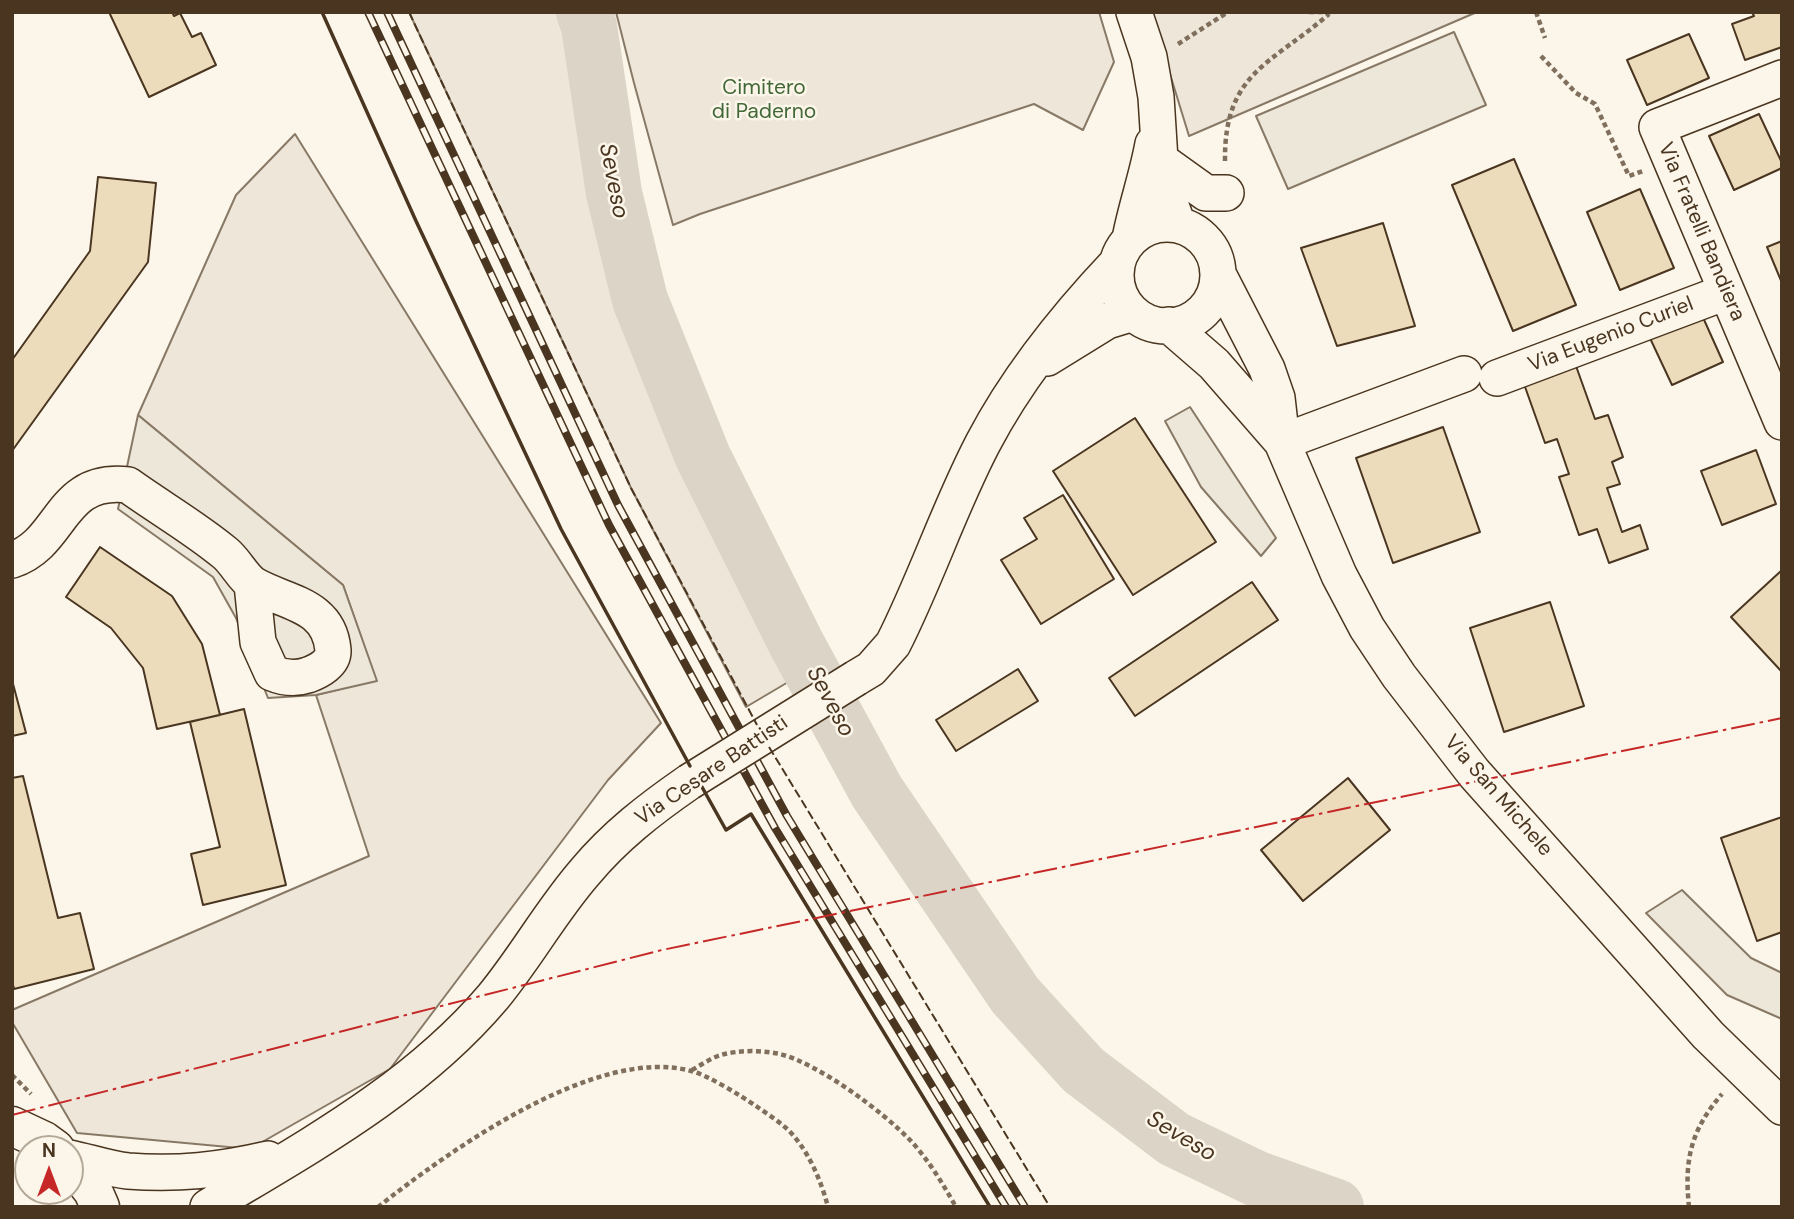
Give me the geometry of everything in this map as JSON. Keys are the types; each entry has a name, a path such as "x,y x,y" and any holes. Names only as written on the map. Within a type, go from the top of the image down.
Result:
{"main road":[{"path":"15,1124 33,1135"},
{"path":"84,1179 100,1207"}],"street":[{"path":"1134,12 1149,57 1156,97 1158,145 1166,191 1178,225"},
{"name":"Via Fratelli Bandiera","path":"1782,78 1657,127 1782,422"},
{"path":"1158,145 1206,192 1226,193"},
{"path":"1124,251 1148,227 1178,225 1200,236 1209,246 1216,260 1216,290 1202,312 1180,324 1169,325 1154,324 1133,313 1118,287 1124,251 1158,145"},
{"name":"Via Cesare Battisti","path":"208,1207 375,1105 422,1067 493,996 577,883 615,840 644,813 871,669 893,644 981,446 1024,374 1065,320 1124,251"},
{"name":"Via San Michele","path":"1218,274 1267,369 1277,398 1282,442 1339,575 1367,628 1399,676 1474,773 1708,1035 1768,1086"},
{"name":"Via Eugenio Curiel","path":"1282,442 1726,292"},
{"name":"Via Cesare Battisti","path":"1024,374 1065,345 1107,321 1133,313"},
{"name":"Via San Michele","path":"1169,325 1214,364 1282,442"},
{"path":"12,561 34,549 74,499 92,487 111,483 128,485 216,546 252,584"},
{"name":"Via Cesare Battisti","path":"84,1163 126,1171 195,1172 225,1169 302,1151"}],"path":[{"path":"1149,57 1170,48 1228,12"},
{"path":"1309,12 1332,13"},
{"path":"1536,12 1545,38"},
{"path":"1226,193 1225,134 1236,97 1262,65 1332,13"},
{"path":"1541,56 1576,93 1595,104 1629,176 1670,162"},
{"path":"692,1071 719,1055 750,1051 780,1054 803,1063 863,1100 910,1140 956,1207"},
{"path":"378,1207 435,1162 552,1094 614,1073 650,1067 692,1071 744,1098 788,1129 814,1165 828,1207"},
{"path":"1689,1207 1688,1156 1697,1129 1726,1090 1768,1086"}],"green space":[{"path":"409,12 566,12 574,30 597,173 626,303 711,503 795,678 746,707 631,488"},
{"name":"Cimitero di Paderno","path":"616,12 1099,12 1114,62 1083,130 1034,104 673,225"},
{"path":"1151,12 1477,12 1189,136"},
{"path":"295,134 661,723 608,780 390,1069 250,1149 77,1133 12,1022 12,1010 369,856 316,695 376,680 343,585 138,415 236,195"}],"shaded area":[{"path":"1454,32 1486,105 1288,189 1256,116"},
{"path":"1190,407 1276,538 1261,556 1201,487 1165,421"},
{"path":"138,415 343,585 377,681 316,695 268,698 236,618 213,577 118,509"},
{"path":"1682,890 1751,958 1782,973 1782,1019 1727,995 1646,913"}],"building":[{"path":"109,12 172,12 174,16 180,13 192,37 201,33 216,65 149,97"},
{"path":"1752,12 1782,12 1782,47 1745,60 1732,24 1754,16"},
{"path":"1689,34 1709,78 1647,105 1627,60"},
{"path":"1759,114 1782,168 1734,190 1709,136"},
{"path":"1514,159 1576,305 1513,331 1452,185"},
{"path":"98,177 156,183 148,262 12,451 12,360 90,251"},
{"path":"1640,189 1674,268 1620,290 1587,212"},
{"path":"1383,223 1415,326 1337,346 1301,248"},
{"path":"1782,241 1782,283 1767,247"},
{"path":"1701,313 1723,362 1672,385 1649,336"},
{"path":"1576,366 1595,419 1608,415 1623,457 1612,462 1620,484 1607,488 1622,532 1640,525 1648,549 1609,563 1597,529 1579,535 1559,477 1569,474 1557,439 1545,443 1524,384"},
{"path":"1135,418 1216,542 1133,595 1053,471"},
{"path":"1443,427 1480,532 1393,563 1356,458"},
{"path":"1756,450 1776,504 1722,525 1701,471"},
{"path":"1063,495 1114,579 1041,624 1001,560 1037,539 1024,518"},
{"path":"100,547 172,596 202,644 220,715 157,729 143,668 111,628 66,597"},
{"path":"1782,570 1782,672 1731,617"},
{"path":"1252,582 1278,620 1135,716 1109,678"},
{"path":"1550,602 1584,706 1504,732 1470,628"},
{"path":"1018,669 1038,701 956,751 936,720"},
{"path":"12,680 26,733 12,736"},
{"path":"244,709 286,885 203,905 191,854 220,847 190,722"},
{"path":"23,776 58,918 80,913 94,969 14,989 12,778"},
{"path":"1348,778 1390,830 1303,901 1261,850"},
{"path":"1782,817 1782,932 1757,941 1721,838"}],"waterway":[{"name":"Seveso","path":"584,12 589,26 614,193 640,300 703,457 796,643 877,792 1015,995 1083,1070 1174,1139 1257,1179 1336,1207"}],"railway":[{"path":"368,12 609,525 775,828 1006,1207"},
{"path":"387,12 618,505 787,816 1025,1207"}],"fence":[{"path":"409,12 631,488 757,725"},
{"path":"769,747 1050,1207"}],"wall":[{"path":"322,12 416,221 561,529 690,766"},
{"path":"702,787 726,830 751,814 990,1207"}],"power":[{"path":"12,1115 662,950 1782,718"}]}
